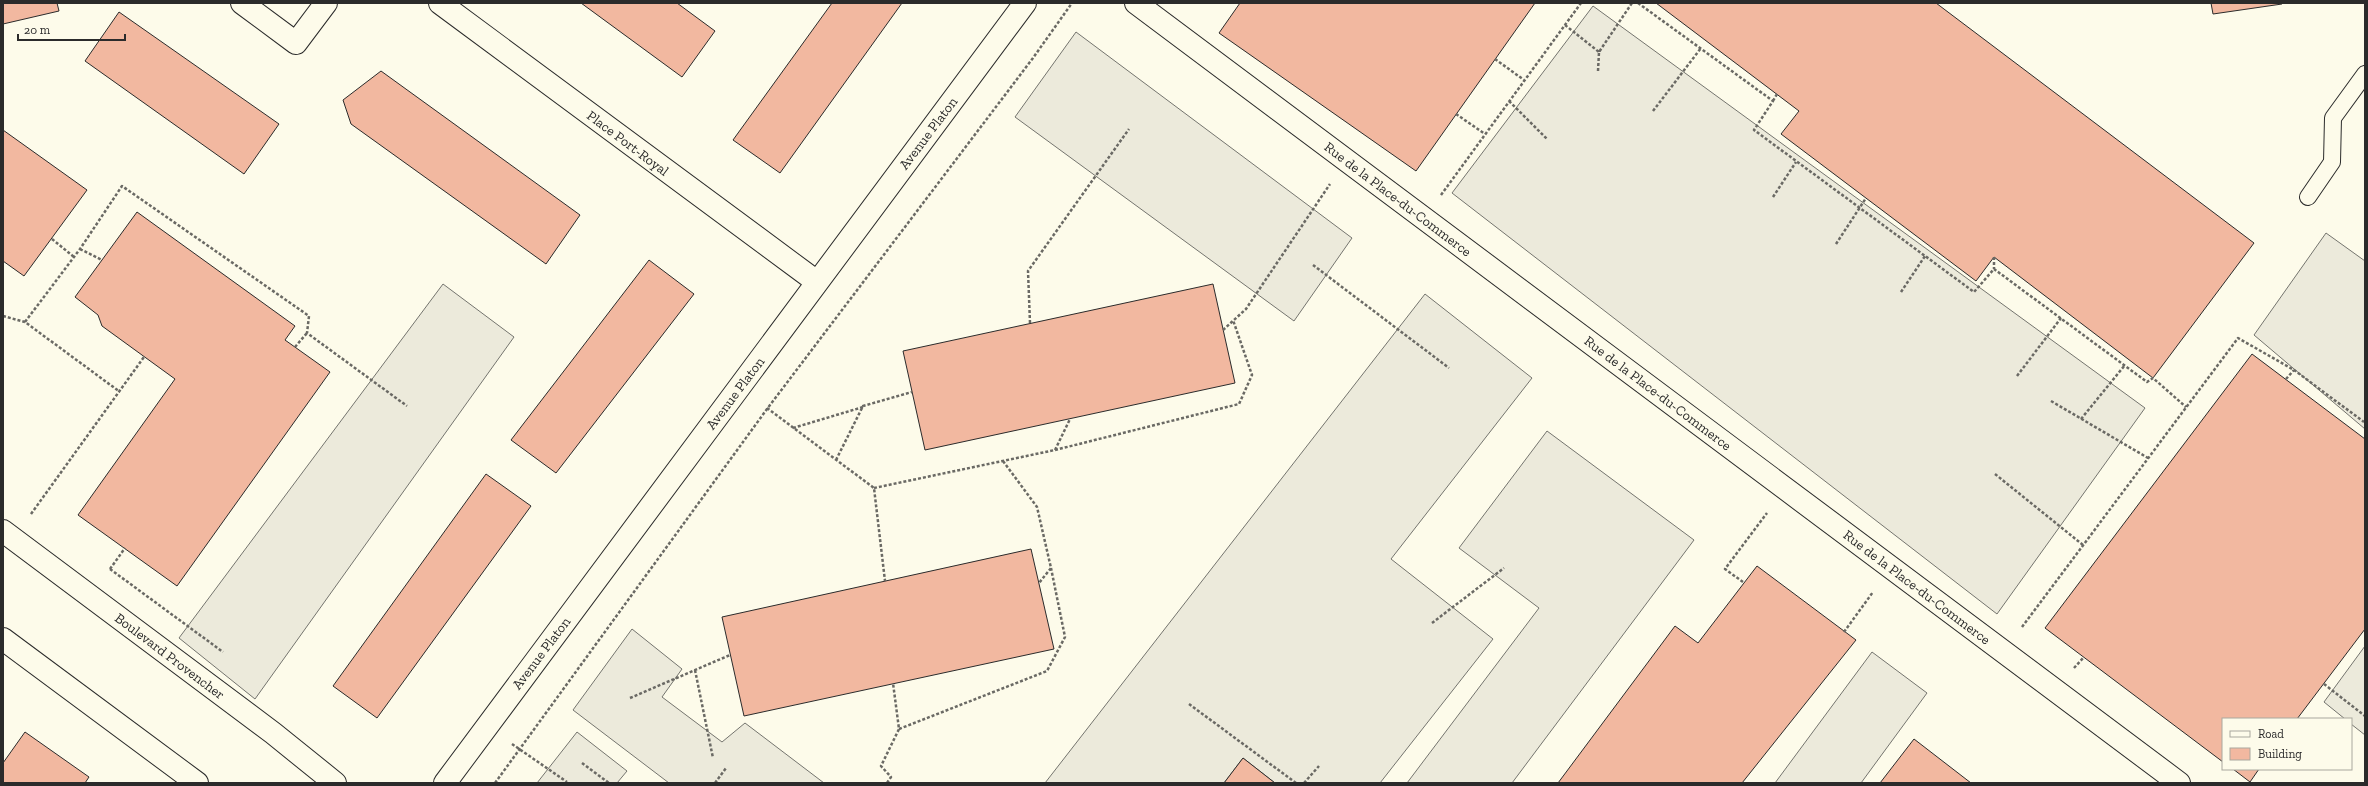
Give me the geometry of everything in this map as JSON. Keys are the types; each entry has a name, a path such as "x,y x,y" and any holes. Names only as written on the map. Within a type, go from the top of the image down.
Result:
{"street":[{"path":"242,3 296,43 326,3"},
{"name":"Place Port-Royal","path":"440,3 817,282"},
{"name":"Avenue Platon","path":"445,783 1025,3"},
{"name":"Rue de la Place-du-Commerce","path":"1136,3 2179,783"},
{"name":"Boulevard Provencher","path":"8,535 273,733 334,783"},
{"path":"3,639 197,783"}],"lane":[{"path":"2308,197 2332,162 2333,118 2365,74"}],"path":[{"path":"495,783 767,409 1023,71 1072,3"},
{"path":"1424,218 1581,3"},
{"path":"1598,70 1599,52 1632,3"},
{"path":"1638,3 1773,101"},
{"path":"1565,25 1599,52"},
{"path":"1653,111 1701,48"},
{"path":"1495,59 1524,80"},
{"path":"1777,94 1754,130 1796,162 1974,292 1994,269 1994,257"},
{"path":"1509,101 1547,139"},
{"path":"1456,114 1485,134"},
{"path":"1030,323 1028,271 1129,129"},
{"path":"1223,330 1246,309 1346,160"},
{"path":"1773,197 1796,162"},
{"path":"25,322 80,249 122,186 309,316 307,333 295,347"},
{"path":"1836,244 1866,198"},
{"path":"52,238 74,257"},
{"path":"80,249 102,260"},
{"path":"1901,292 1925,256"},
{"path":"1314,265 1449,368"},
{"path":"1994,269 2147,382 2153,378 2186,407"},
{"path":"3,316 25,322 120,392"},
{"path":"2017,376 2061,318"},
{"path":"874,488 1055,450 1239,404 1252,375 1233,320"},
{"path":"307,333 407,406"},
{"path":"2004,652 2238,338 2294,370 2364,422"},
{"path":"8,535 120,392 144,357"},
{"path":"2081,419 2125,366"},
{"path":"2286,379 2294,370"},
{"path":"739,387 874,488 884,581"},
{"path":"793,428 912,392"},
{"path":"2050,401 2148,458"},
{"path":"836,460 863,406"},
{"path":"1055,450 1070,419"},
{"path":"899,729 1046,671 1065,637 1037,506 1003,461"},
{"path":"1995,474 2083,545"},
{"path":"1743,582 1725,568 1785,489"},
{"path":"1844,632 1890,567"},
{"path":"1039,583 1051,568"},
{"path":"1432,623 1504,568"},
{"path":"110,569 223,652"},
{"path":"630,698 730,655"},
{"path":"695,670 713,758"},
{"path":"887,783 892,777 881,766 899,729 893,683"},
{"path":"2324,684 2365,716"},
{"path":"1189,704 1296,783"},
{"path":"486,727 567,782"},
{"path":"582,763 609,783"},
{"path":"1304,783 1319,766"},
{"path":"715,783 726,768"}],"shaded area":[{"path":"1593,6 2145,408 1997,614 1452,193"},
{"path":"1076,32 1352,238 1294,321 1015,117"},
{"path":"2326,233 2365,261 2365,429 2254,335"},
{"path":"443,284 514,337 255,699 179,638"},
{"path":"1425,294 1532,378 1391,559 1493,639 1380,783 1275,783 1243,758 1224,783 1045,783"},
{"path":"1547,431 1694,540 1512,783 1407,783 1539,608 1459,548"},
{"path":"632,629 682,669 662,697 722,742 745,723 824,783 669,783 573,710"},
{"path":"2365,646 2365,735 2352,725 2352,718 2344,718 2324,702"},
{"path":"1872,652 1927,693 1861,783 1775,783"},
{"path":"577,732 627,771 617,783 537,783"}],"building":[{"path":"3,3 57,3 59,11 3,24"},
{"path":"581,3 677,3 715,31 682,77"},
{"path":"832,3 902,3 780,173 733,140"},
{"path":"1240,3 1535,3 1416,171 1219,33"},
{"path":"1656,3 1936,3 2254,243 2153,378 1994,257 1976,281 1781,134 1799,111"},
{"path":"2211,3 2282,3 2282,4 2213,14"},
{"path":"119,12 279,124 244,174 85,61"},
{"path":"381,71 580,215 546,264 351,124 343,100"},
{"path":"3,130 87,190 24,276 3,261"},
{"path":"137,212 295,326 285,340 330,372 177,586 78,515 175,379 102,326 98,315 75,297"},
{"path":"649,260 694,294 556,473 511,440"},
{"path":"1213,284 1235,383 925,450 903,351"},
{"path":"2252,354 2365,439 2365,629 2298,718 2222,718 2222,761 2045,628"},
{"path":"486,474 531,506 377,718 333,686"},
{"path":"1031,549 1054,649 744,716 722,617"},
{"path":"1757,566 1856,640 1742,783 1558,783 1675,626 1698,643"},
{"path":"25,732 89,777 85,783 3,783 3,763"},
{"path":"1914,739 1971,783 1880,783"},
{"path":"1243,758 1275,783 1224,783"},
{"path":"2234,770 2258,770 2250,782"}]}
